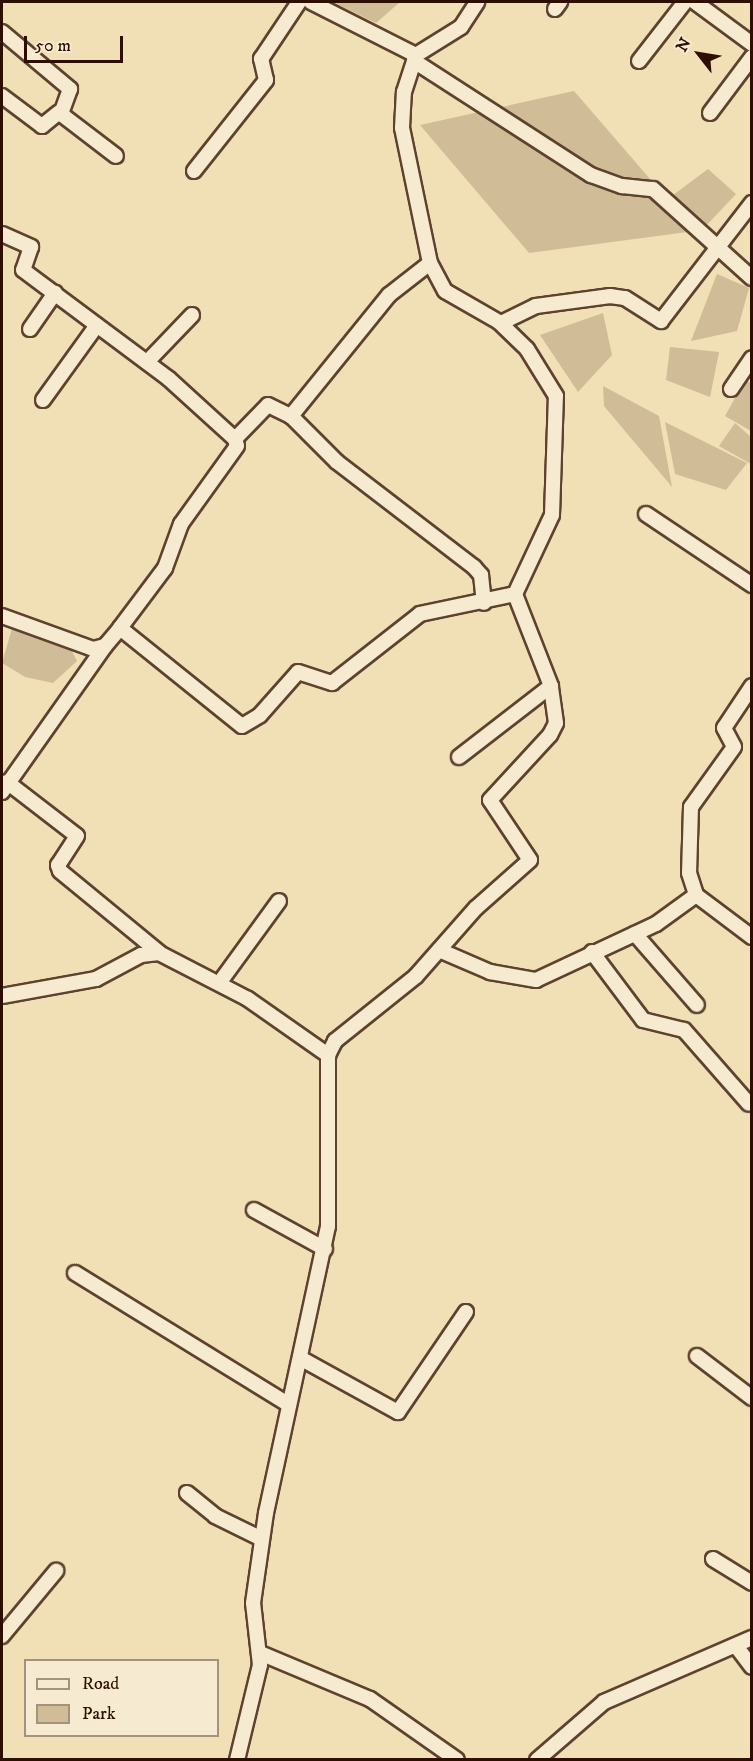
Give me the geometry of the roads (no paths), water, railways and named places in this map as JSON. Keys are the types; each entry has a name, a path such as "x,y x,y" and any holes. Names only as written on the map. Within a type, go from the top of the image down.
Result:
{"street":[{"path":"194,171 266,80 261,60 299,2"},
{"path":"311,2 415,58 591,175 622,186 653,189 717,249 752,278"},
{"path":"237,1760 252,1709 260,1653 253,1614 262,1539 288,1404 325,1249 328,1055 335,1041 417,976 530,860 489,800 550,735 556,714 550,686 515,594 552,515 558,409 552,382 501,323 445,291 430,263 402,128 404,92 415,58 461,27 477,2"},
{"path":"639,61 685,2"},
{"path":"695,2 752,44"},
{"path":"2,32 70,89 59,112 42,126 2,96"},
{"path":"710,113 752,57"},
{"path":"59,112 116,156"},
{"path":"501,323 536,306 610,296 625,298 661,321 752,203"},
{"path":"2,234 31,247 22,267 147,362 235,439"},
{"path":"291,416 389,295 430,263"},
{"path":"30,329 55,293"},
{"path":"147,362 192,315"},
{"path":"44,400 97,325"},
{"path":"731,390 752,358"},
{"path":"328,1055 220,982 162,954 60,871 58,865 77,836 4,787 105,646 165,568 181,524 234,453 235,439 268,405 291,416 337,462 474,567 481,575 484,603"},
{"path":"646,514 752,585"},
{"path":"120,628 242,726 260,715 298,672 332,682 420,614 441,607 484,603 515,594"},
{"path":"2,616 93,649 105,646"},
{"path":"459,757 550,686"},
{"path":"752,686 724,728 734,747 691,807 689,873 696,895 752,938"},
{"path":"440,950 490,972 527,981 635,934 696,895"},
{"path":"220,982 279,901"},
{"path":"635,934 697,1005"},
{"path":"592,952 643,1020 684,1030 749,1104"},
{"path":"2,996 36,987 78,984 141,955 162,954"},
{"path":"254,1210 325,1249"},
{"path":"75,1273 288,1404"},
{"path":"300,1358 398,1412 466,1312"},
{"path":"697,1356 752,1398"},
{"path":"187,1493 215,1515 262,1539"},
{"path":"713,1559 752,1583"},
{"path":"2,1636 56,1571"},
{"path":"537,1760 604,1702 752,1638"},
{"path":"736,1646 752,1667"},
{"path":"260,1653 370,1700 457,1760"}]}
